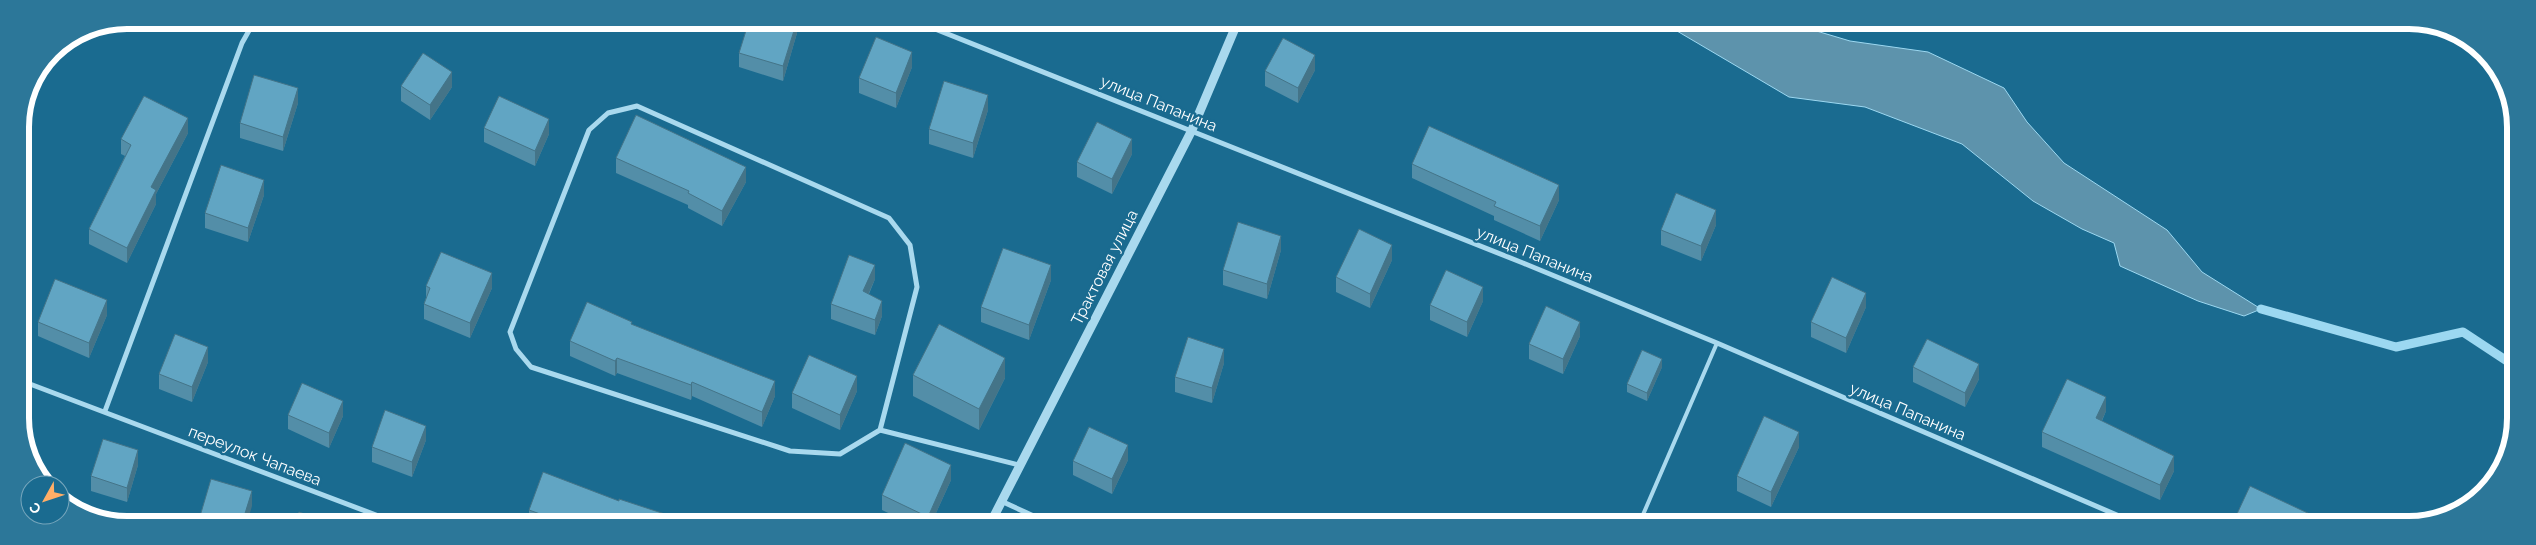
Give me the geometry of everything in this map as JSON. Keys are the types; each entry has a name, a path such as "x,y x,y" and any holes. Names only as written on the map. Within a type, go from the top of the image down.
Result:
{"street":[{"path":"105,411 242,42 250,29"},
{"name":"улица Папанина","path":"935,29 1192,130 1717,343 2119,516"},
{"name":"Трактовая улица","path":"994,516 1192,130 1235,29"},
{"path":"880,430 917,287 910,245 889,218 637,106 608,113 589,130 510,332 516,349 531,367 790,451 840,454 880,430 1019,465"},
{"name":"переулок Чапаева","path":"29,383 379,516"},
{"path":"1001,501 1034,516"}],"lane":[{"path":"1642,516 1717,343"}],"water":[{"path":"1674,29 1810,29 1850,41 1928,52 2004,88 2027,122 2064,163 2167,230 2202,272 2261,309 2244,316 2198,301 2120,266 2114,243 2082,229 2033,201 1962,144 1865,107 1789,97"}],"building":[{"path":"746,29 795,29 783,66 739,53"},
{"path":"876,37 912,52 896,93 859,78"},
{"path":"1283,38 1315,55 1298,88 1265,71"},
{"path":"423,53 452,72 430,105 401,86"},
{"path":"254,75 298,88 283,137 240,123"},
{"path":"944,81 988,95 973,143 929,129"},
{"path":"144,96 188,118 151,187 156,190 127,248 89,229 131,145 121,139"},
{"path":"499,96 549,119 535,151 484,128"},
{"path":"636,115 746,167 722,211 688,193 689,191 616,158"},
{"path":"1097,122 1132,139 1112,179 1077,162"},
{"path":"1429,126 1559,185 1540,226 1494,206 1496,202 1412,164"},
{"path":"221,165 264,180 248,228 205,213"},
{"path":"1676,193 1716,210 1701,246 1661,230"},
{"path":"1238,222 1281,236 1267,284 1223,270"},
{"path":"1359,229 1392,245 1370,294 1336,277"},
{"path":"1003,248 1051,265 1029,325 981,307"},
{"path":"441,252 492,273 470,323 424,304 430,288 426,286"},
{"path":"849,255 875,265 863,291 882,301 875,320 831,304"},
{"path":"1446,270 1483,287 1467,322 1430,305"},
{"path":"1832,277 1866,293 1846,338 1811,322"},
{"path":"55,279 107,300 89,343 38,322"},
{"path":"587,302 632,322 631,324 775,381 762,412 692,382 691,385 617,358 615,361 570,341"},
{"path":"1546,306 1580,322 1563,359 1529,344"},
{"path":"939,324 1005,358 979,409 913,375"},
{"path":"175,334 208,347 192,387 159,374"},
{"path":"1188,337 1224,349 1212,388 1175,377"},
{"path":"1927,339 1979,364 1965,393 1913,367"},
{"path":"1642,350 1662,359 1647,393 1627,384"},
{"path":"809,355 857,376 840,415 792,393"},
{"path":"2067,379 2106,397 2096,418 2174,456 2160,485 2042,432"},
{"path":"302,383 343,401 329,433 288,415"},
{"path":"385,410 426,426 412,462 372,447"},
{"path":"1764,416 1799,432 1771,492 1737,476"},
{"path":"1089,427 1128,445 1112,479 1073,461"},
{"path":"103,439 138,450 127,488 91,476"},
{"path":"905,443 951,465 928,516 882,495"},
{"path":"543,472 619,501 619,499 671,516 546,516 529,510"},
{"path":"211,479 252,491 244,516 200,516"},
{"path":"2250,486 2312,515 2312,516 2236,516"},
{"path":"299,512 310,516 298,516"}],"waterway":[{"path":"2261,309 2396,347 2463,332 2507,361"}]}
